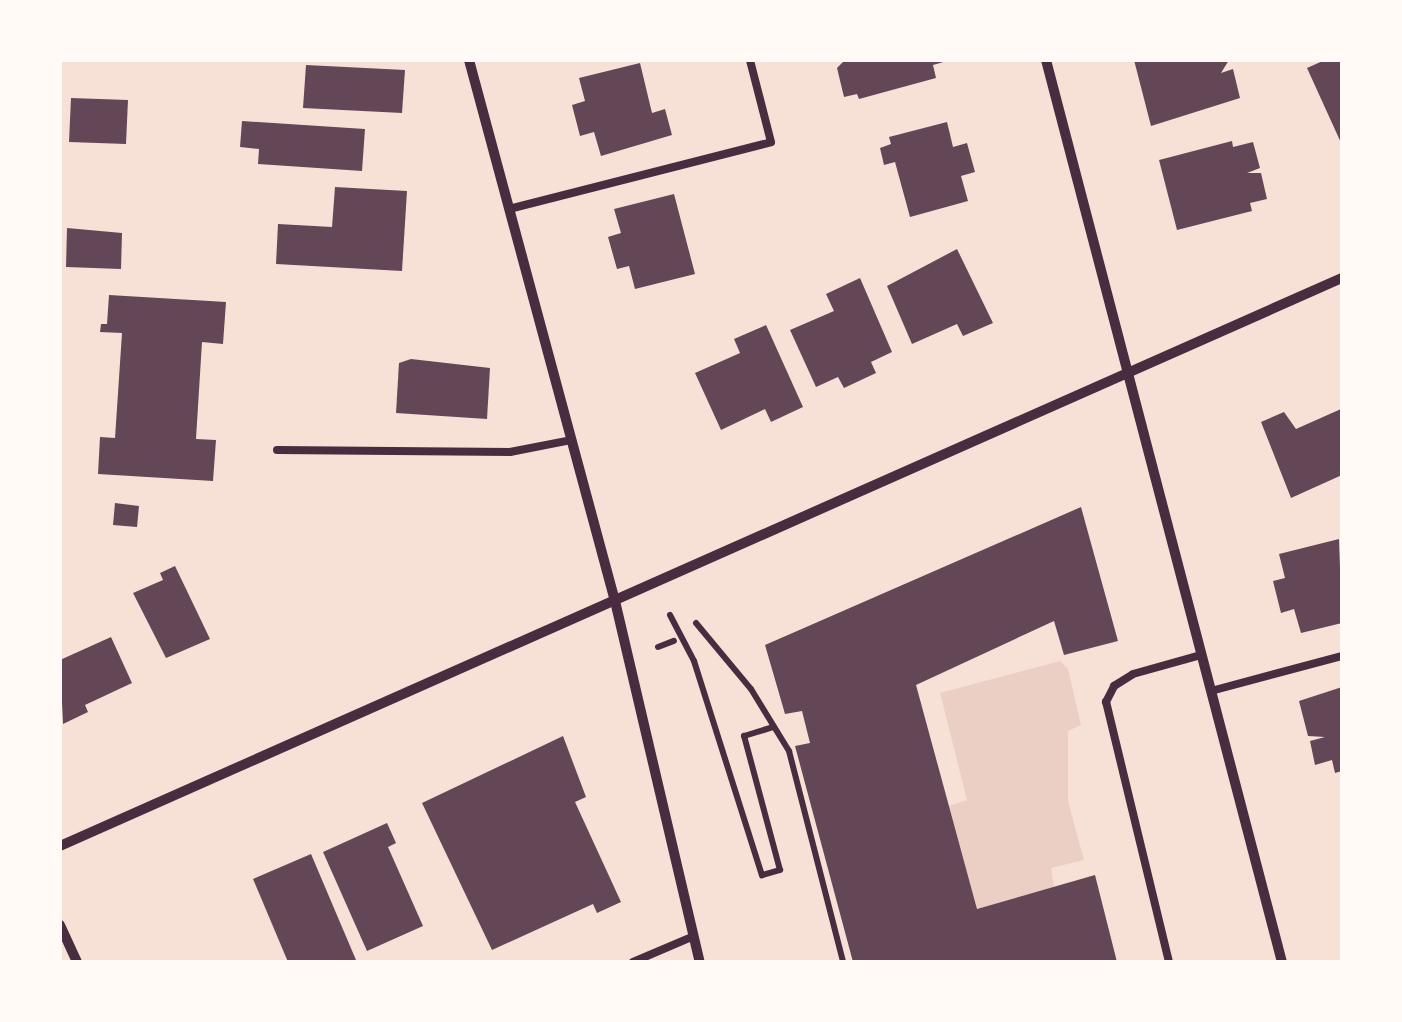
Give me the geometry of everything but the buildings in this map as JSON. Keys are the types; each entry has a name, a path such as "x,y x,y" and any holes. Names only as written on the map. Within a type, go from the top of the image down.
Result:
{"street":[{"path":"469,60 615,601 700,962"},
{"path":"1046,60 1282,962"},
{"path":"60,846 1342,278"},
{"path":"60,925 76,962"}],"lane":[{"path":"509,209 771,142 750,60"},
{"path":"276,450 510,452 571,440"},
{"path":"1170,962 1106,702 1133,674 1201,655"},
{"path":"1210,691 1342,656"},
{"path":"633,962 694,936"}],"path":[{"path":"670,614 694,661 762,875 780,870 744,736 774,727"},
{"path":"696,623 789,751 843,962"},
{"path":"658,647 674,641"}],"shaded area":[{"path":"1060,661 1068,669 1081,725 1068,731 1068,801 1084,860 1051,868 1054,887 977,909 949,806 967,800 940,693"}]}
